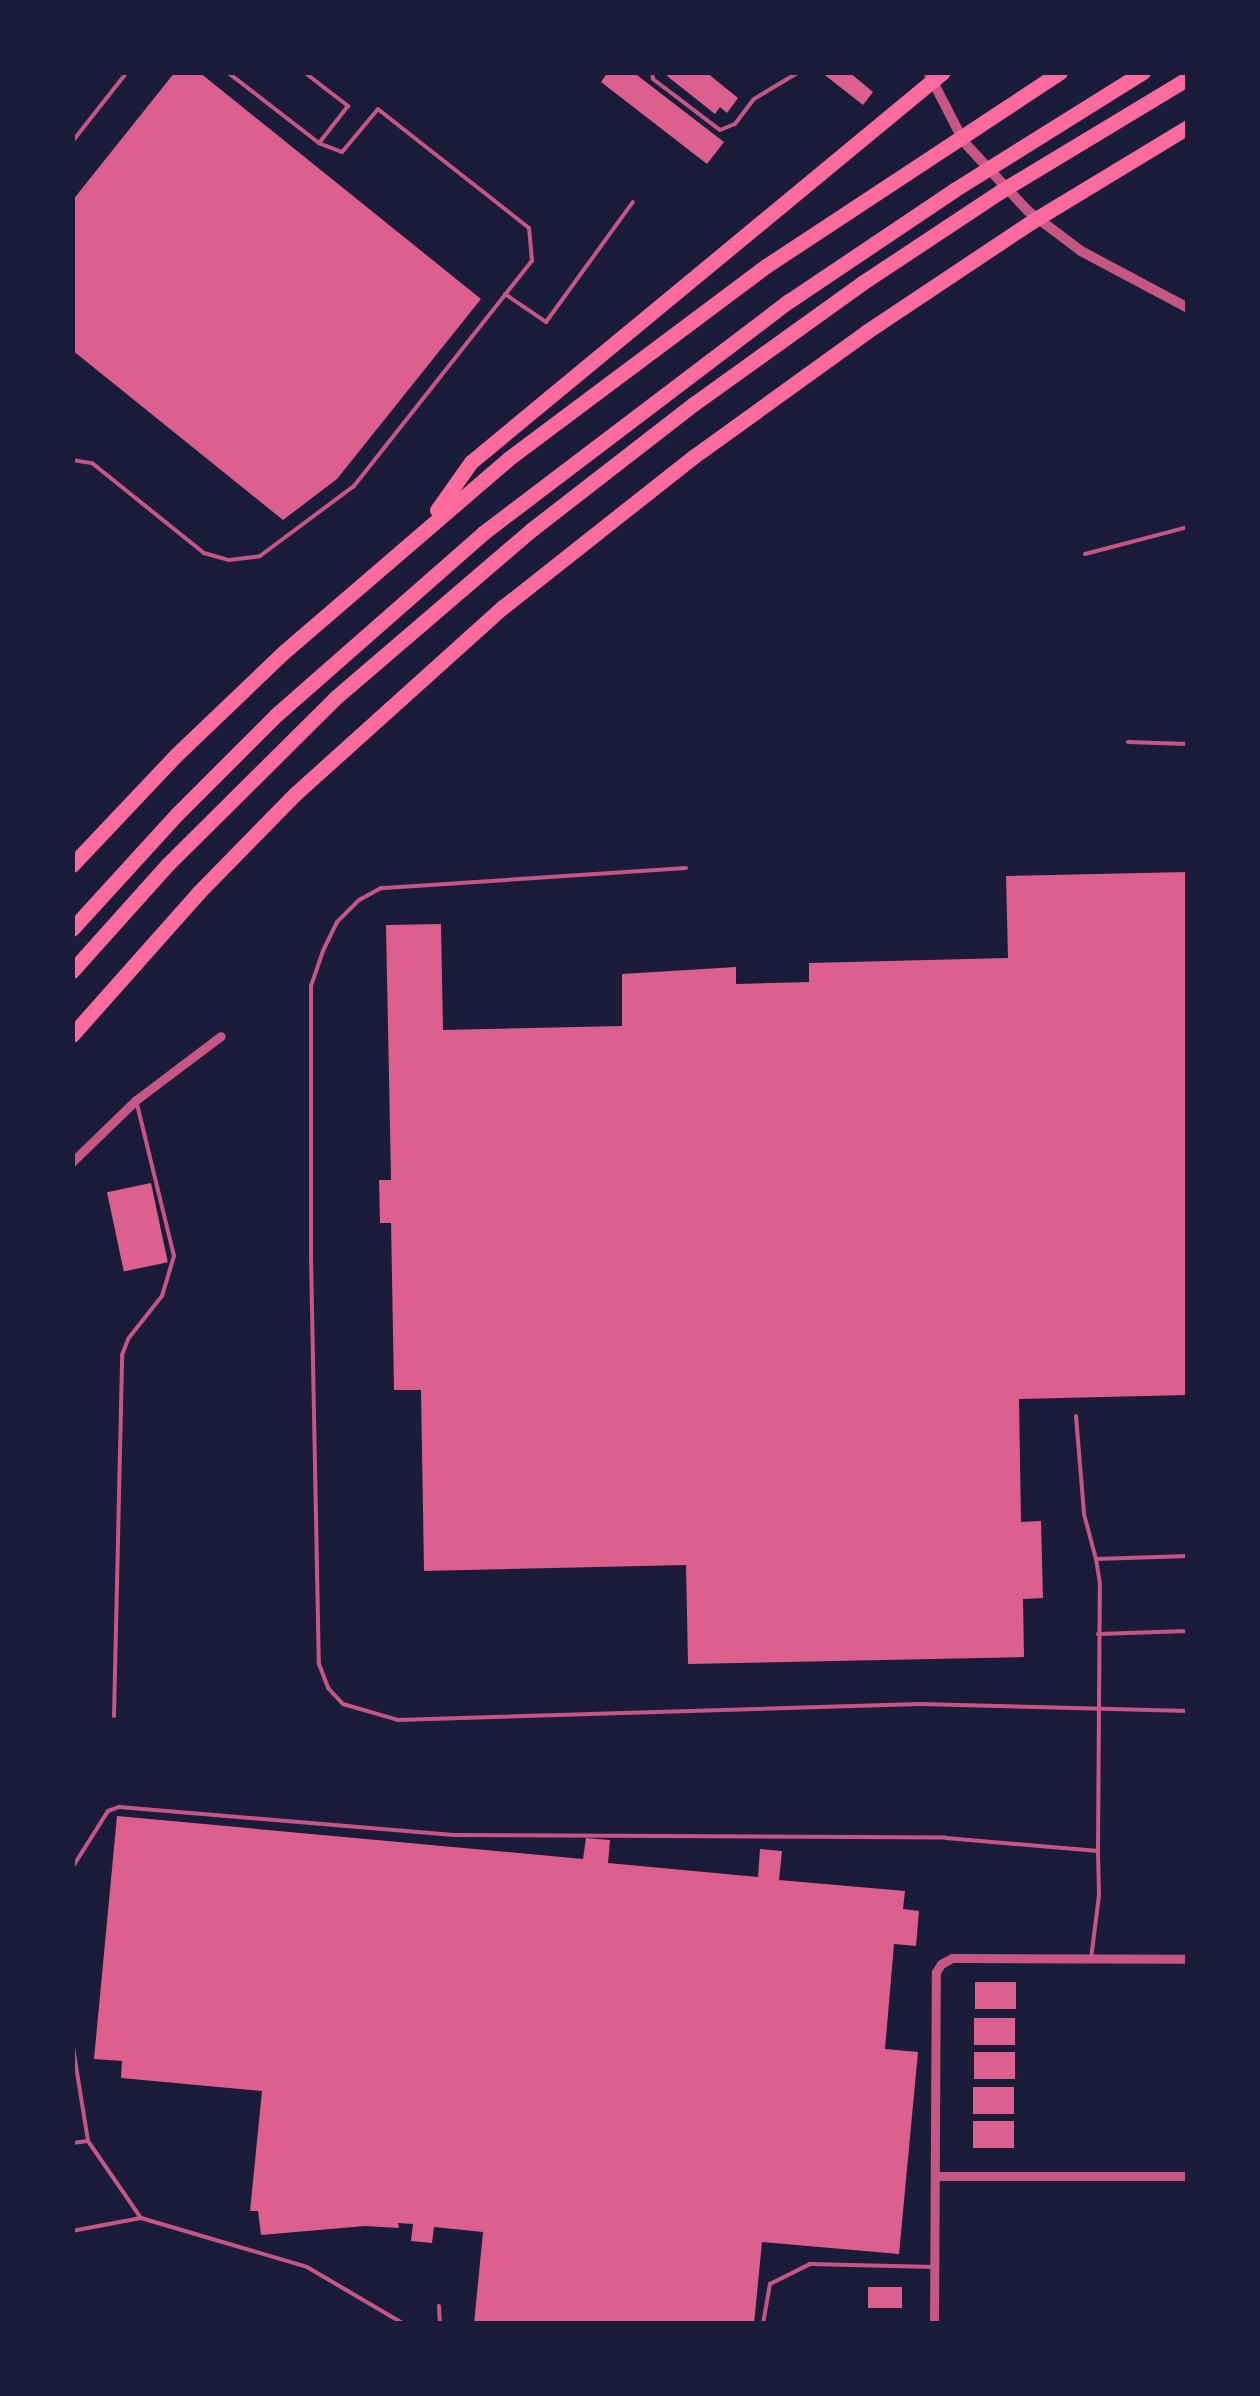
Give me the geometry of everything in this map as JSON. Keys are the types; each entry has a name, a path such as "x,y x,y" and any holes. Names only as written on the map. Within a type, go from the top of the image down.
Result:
{"highway":[{"path":"427,525 471,462 944,72"},
{"path":"72,865 242,691 427,525 645,354 866,196 1060,72"},
{"path":"72,929 178,813 295,698 483,534 677,382 891,231 1143,72"},
{"path":"72,970 179,852 335,698 531,530 738,370 903,255 1188,78"},
{"path":"72,1036 198,893 378,716 606,524 752,413 916,298 1188,126"}],"street":[{"path":"928,72 964,142 1028,211 1090,257 1188,308"},
{"path":"72,1162 136,1100 221,1036"},
{"path":"934,2324 936,1972 941,1964 952,1958 1188,1959"},
{"path":"935,2176 1188,2176"}],"lane":[{"path":"72,142 127,72"},
{"path":"304,72 348,106 319,143"},
{"path":"652,72 653,78 720,130 735,124 754,99 800,72"},
{"path":"72,460 92,463 204,553 229,560 260,556 354,486 532,261 529,228 378,108 342,152 319,143 231,74"},
{"path":"505,294 546,322 634,202"},
{"path":"1086,554 1188,526"},
{"path":"1128,742 1188,744"},
{"path":"686,868 382,888 360,900 337,922 322,951 311,985 311,1257 319,1664 328,1688 343,1704 398,1720 920,1704 1097,1712 1188,1711"},
{"path":"114,1716 122,1355 128,1339 162,1296 174,1256 136,1100"},
{"path":"1076,1416 1084,1514 1096,1559 1098,1634 1100,1896 1090,1958"},
{"path":"1096,1559 1188,1556"},
{"path":"1098,1634 1188,1630"},
{"path":"72,1868 108,1811 119,1807 454,1835 946,1838 1098,1852"},
{"path":"72,2041 88,2140 141,2218"},
{"path":"72,2142 88,2140"},
{"path":"72,2231 141,2218 307,2267 404,2324"},
{"path":"763,2324 770,2284 810,2264 934,2267"},
{"path":"439,2306 440,2324"}],"building":[{"path":"175,72 199,72 481,299 337,479 283,520 72,350 72,201"},
{"path":"608,72 633,72 724,142 707,164 601,82"},
{"path":"670,72 706,72 738,98 727,113 720,107 715,114 667,76"},
{"path":"821,72 849,72 873,92 863,105"},
{"path":"1188,872 1188,1395 1019,1399 1021,1522 1041,1521 1043,1598 1023,1599 1024,1657 688,1664 686,1565 424,1571 421,1390 394,1390 391,1223 380,1223 379,1180 391,1180 386,925 441,924 443,1030 622,1026 622,974 736,967 736,984 809,982 809,963 1008,958 1006,876"},
{"path":"151,1183 168,1262 124,1272 107,1192"},
{"path":"117,1816 583,1859 586,1838 610,1840 608,1863 758,1877 760,1849 782,1851 779,1880 905,1891 903,1909 919,1911 916,1946 894,1944 885,2049 918,2052 899,2254 762,2242 754,2324 474,2324 483,2232 434,2227 432,2243 411,2241 413,2224 398,2223 399,2228 365,2226 261,2235 258,2211 250,2211 262,2091 121,2078 122,2061 94,2059"},
{"path":"975,1982 1016,1982 1016,2009 975,2009"},
{"path":"974,2018 1015,2018 1015,2045 974,2045"},
{"path":"974,2052 1015,2052 1015,2079 974,2079"},
{"path":"973,2087 1014,2087 1014,2114 973,2114"},
{"path":"973,2121 1014,2121 1014,2148 973,2148"},
{"path":"868,2287 902,2287 902,2308 868,2308"}]}
